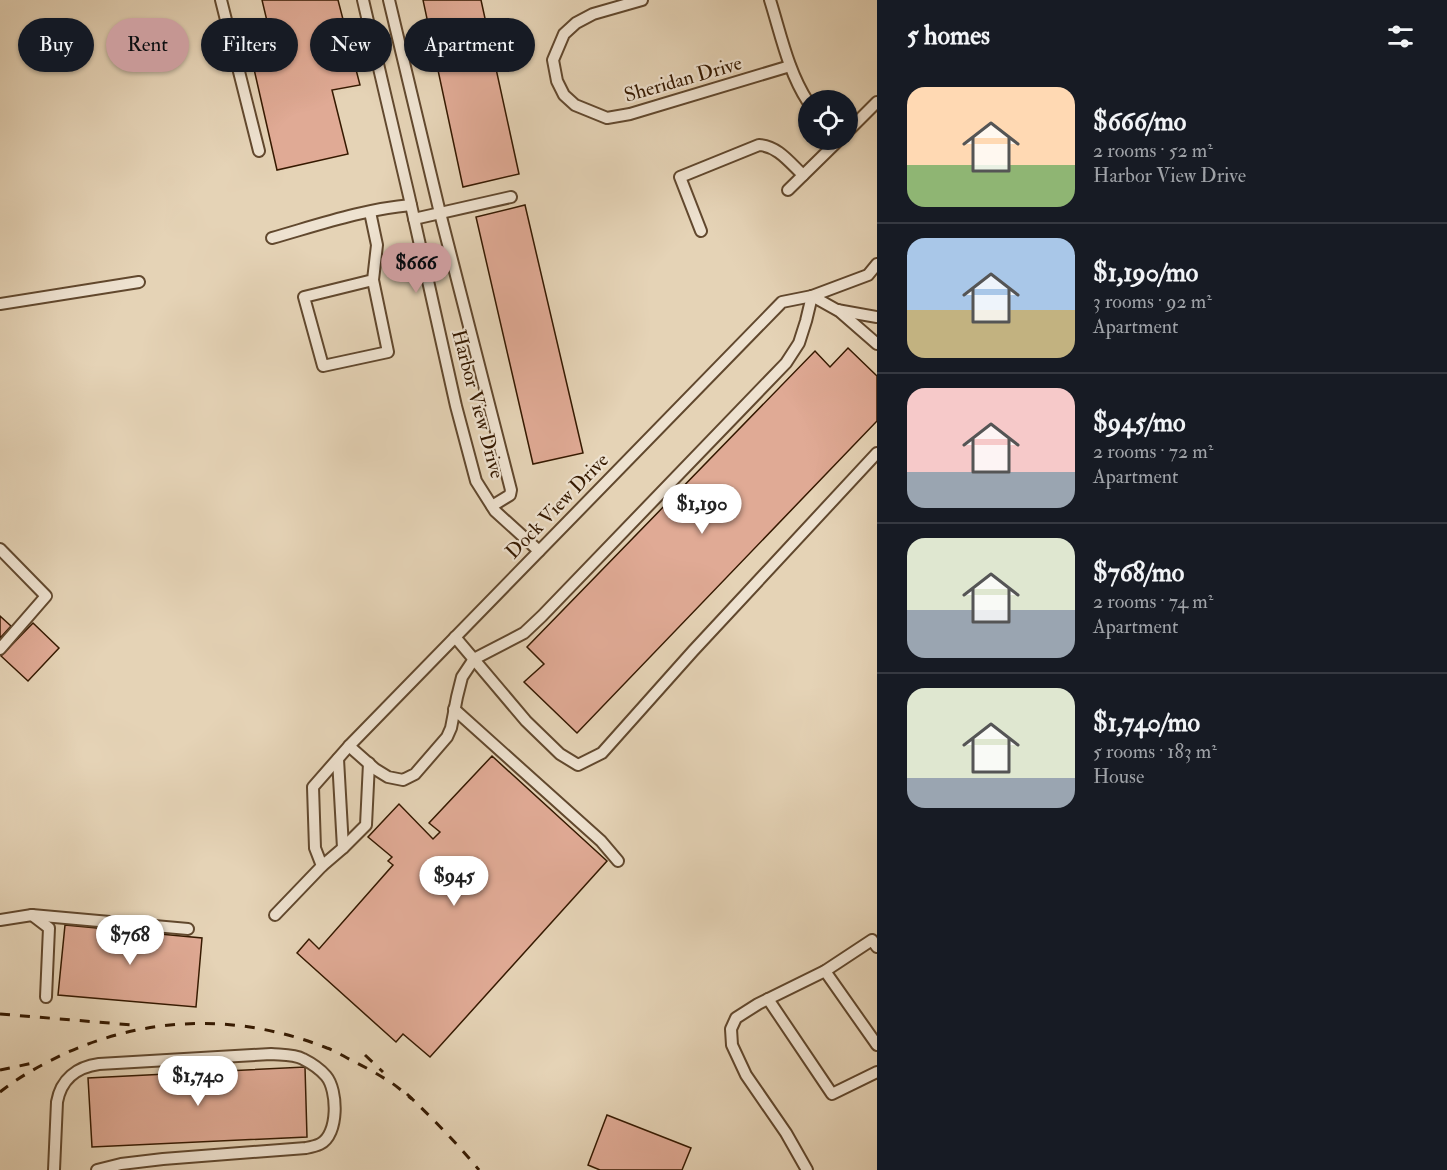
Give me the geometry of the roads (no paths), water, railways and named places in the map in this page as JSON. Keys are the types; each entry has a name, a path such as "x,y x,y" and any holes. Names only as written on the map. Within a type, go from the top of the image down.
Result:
{"street":[{"path":"220,0 259,151"},
{"name":"Harbor View Drive","path":"363,0 453,396 476,481 495,511 538,551"},
{"path":"389,0 440,213 511,490 510,495 492,506"},
{"name":"Sheridan Drive","path":"642,0 593,14 576,23 564,34 553,60 557,81 564,95 575,105 607,118 630,114 790,66"},
{"path":"770,0 790,66 800,90"},
{"path":"858,121 877,102"},
{"path":"701,231 680,177 759,145 767,145 777,150 803,175"},
{"path":"788,190 829,150"},
{"path":"414,219 511,197"},
{"path":"272,238 391,207 411,205"},
{"path":"370,212 377,245 373,280 388,352 323,366 304,297 373,280"},
{"name":"Dock View Drive","path":"322,866 315,848 313,787 338,759 782,302 812,296 868,275 877,264"},
{"path":"0,304 139,282"},
{"path":"350,746 369,764 388,777 403,780 415,774 447,737 462,677 474,659 524,633 542,616 786,363 799,343 812,296 837,310 877,344"},
{"path":"837,310 877,317"},
{"path":"455,637 526,720 560,754 578,765 602,753 877,453"},
{"path":"0,549 46,596 0,649"},
{"path":"454,709 592,833 618,861"},
{"path":"338,759 343,848"},
{"path":"275,915 366,825 369,764"},
{"path":"0,920 32,915 188,929"},
{"path":"32,915 49,928 46,997"},
{"path":"807,1170 786,1133 746,1075 732,1045 731,1029 736,1018 768,999 825,971 875,941"},
{"path":"825,971 877,1045"},
{"path":"768,999 832,1094 877,1072"},
{"path":"54,1170 59,1093 68,1078 87,1066 260,1054 286,1055 300,1057 313,1064 326,1076 332,1087 335,1101 333,1121 330,1135 321,1144 306,1148 163,1159 121,1164 96,1170"}],"railway":[{"path":"0,1014 133,1025"},
{"path":"0,1092 40,1066 98,1040 131,1031 196,1024 262,1029 327,1048 383,1077 412,1099"},
{"path":"365,1055 383,1072"},
{"path":"0,1070 38,1062"},
{"path":"407,1094 479,1170"}]}
